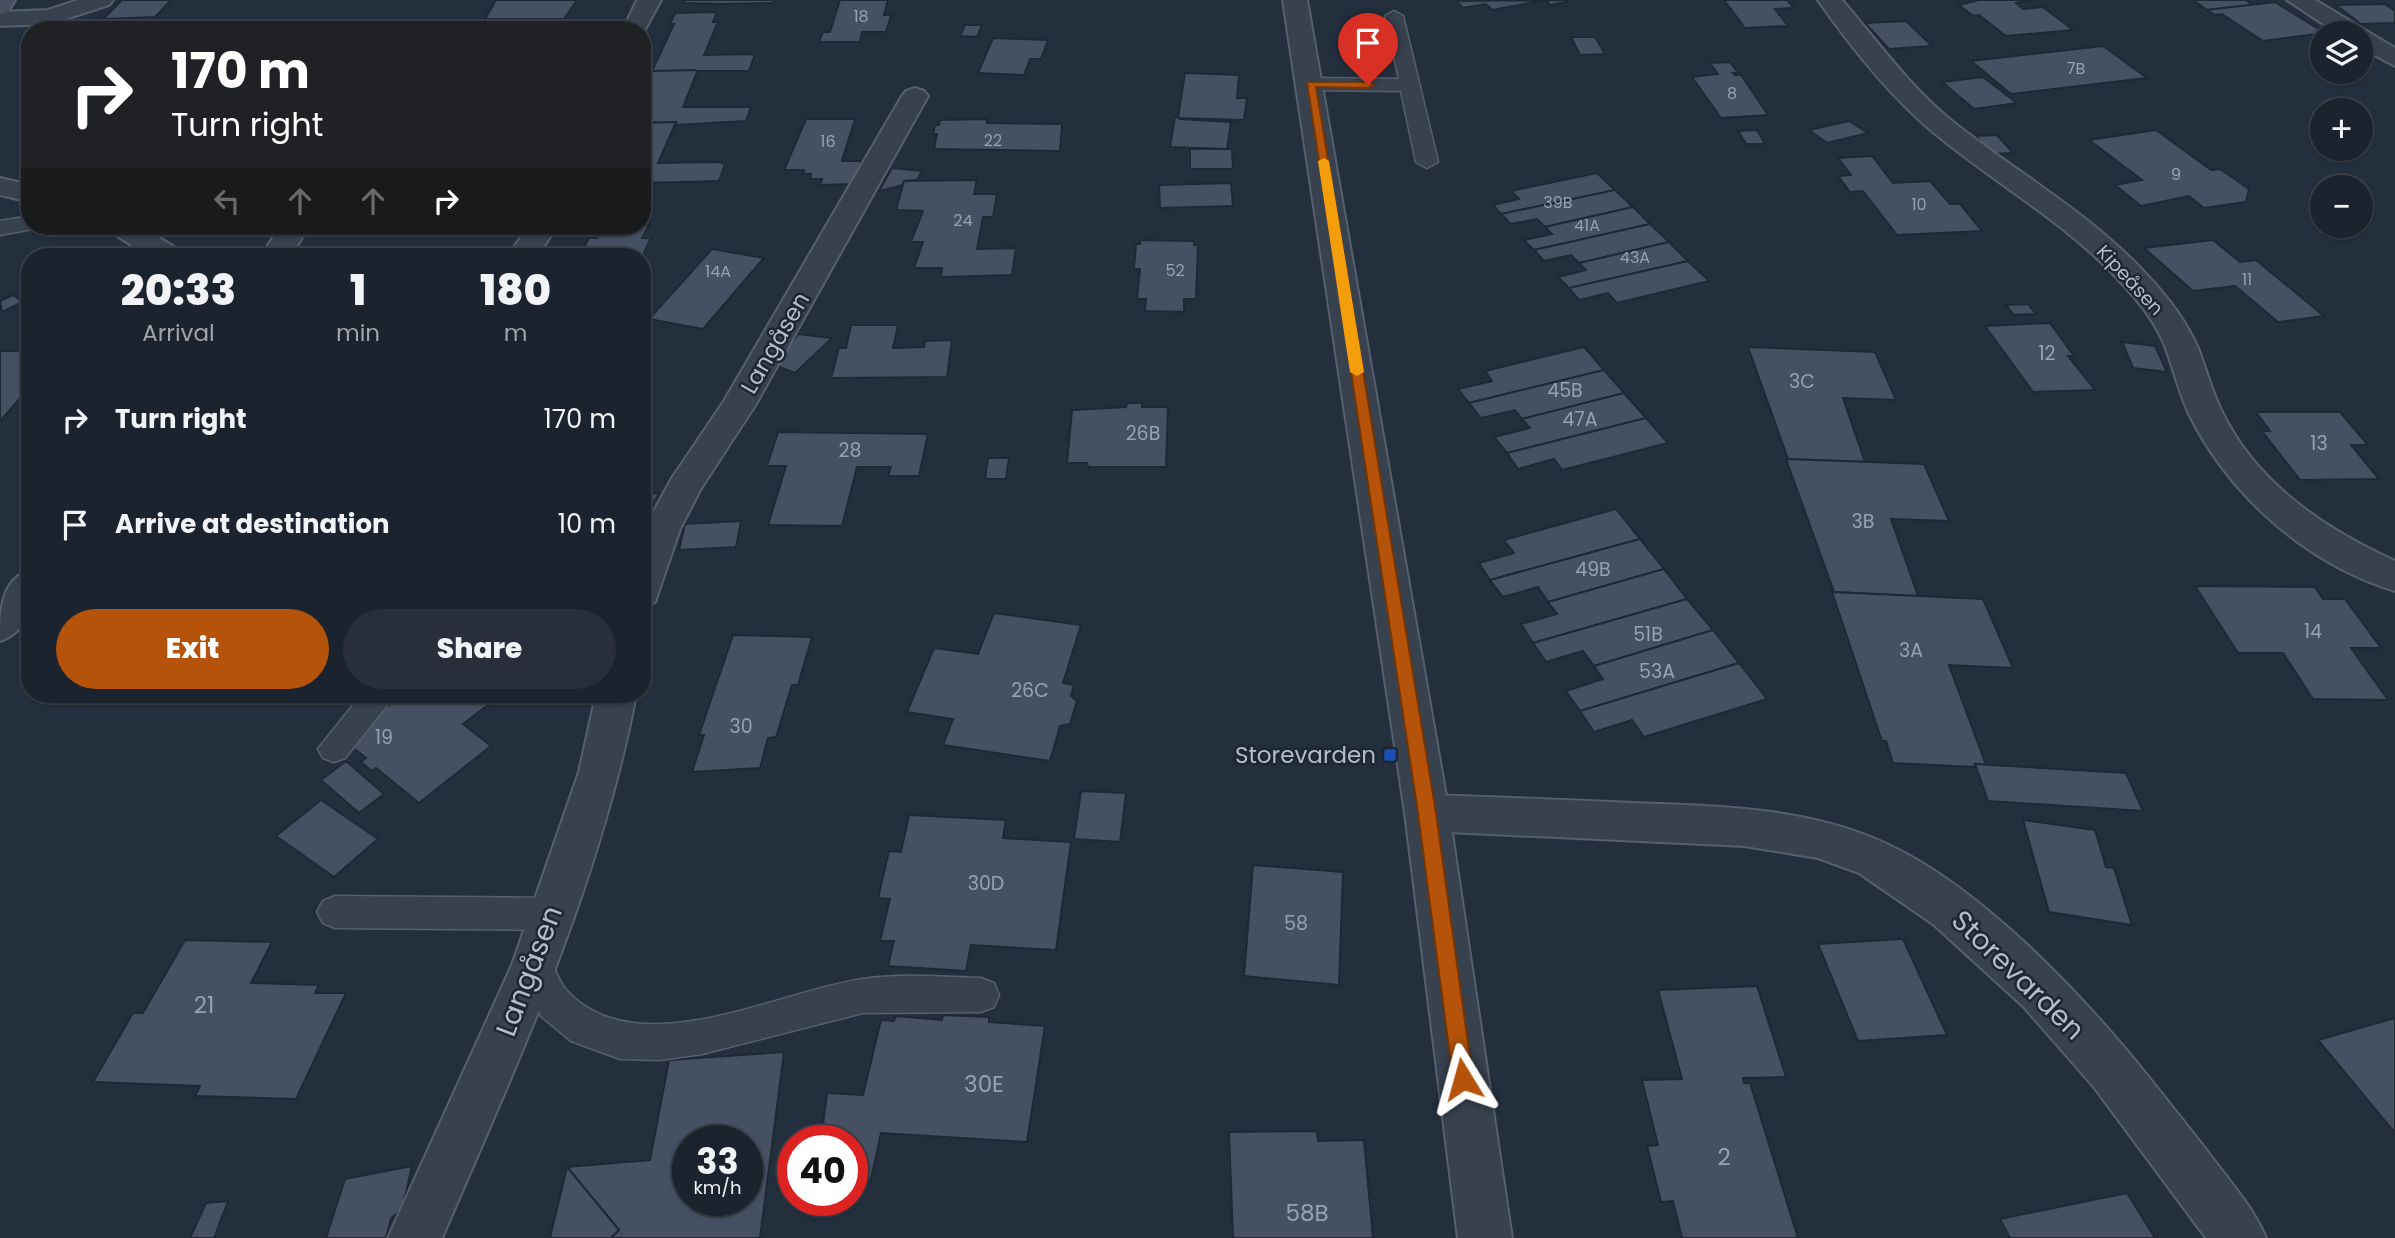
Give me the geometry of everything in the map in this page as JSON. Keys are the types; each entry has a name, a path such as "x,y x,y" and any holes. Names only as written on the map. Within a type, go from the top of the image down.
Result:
{"main road":[{"path":"0,7 3,0"}],"street":[{"path":"0,19 50,17 101,0"},
{"path":"639,21 649,0"},
{"path":"1295,0 1311,84 1427,813 1485,1238"},
{"name":"Kipeåsen","path":"1830,0 1889,75 1918,105 2116,260 2164,312 2180,344 2205,412 2239,469 2268,499 2309,532 2351,558 2395,577"},
{"path":"2299,0 2333,21"},
{"path":"2373,45 2395,59"},
{"name":"Langåsen","path":"651,564 662,529 684,487 739,404 915,96"},
{"path":"0,186 21,192"},
{"path":"135,235 156,248"},
{"path":"0,626 21,597"},
{"name":"Langåsen","path":"415,1238 535,966 600,772 614,703"},
{"name":"Storevarden","path":"1427,813 1737,826 1798,835 1832,844 1887,867 1936,898 2001,951 2066,1018 2140,1102 2239,1238"}],"lane":[{"path":"1394,16 1427,162"},
{"path":"1311,84 1410,85"},
{"path":"0,228 21,224"},
{"path":"334,750 372,703"},
{"path":"335,912 553,914"},
{"path":"535,966 553,1003 582,1029 613,1041 685,1039 759,1024 863,995 981,995"}],"building":[{"path":"122,0 171,0 155,17 103,19"},
{"path":"496,0 577,0 564,19 485,19"},
{"path":"685,0 774,0 773,3 721,4 684,3"},
{"path":"840,0 888,0 884,15 891,15 886,32 862,32 860,42 819,42 823,32 830,32"},
{"path":"1545,0 1492,10 1486,4 1463,8 1456,1"},
{"path":"1546,0 1565,0 1567,2 1550,5"},
{"path":"1724,0 1787,0 1794,8 1775,9 1788,26 1745,28"},
{"path":"1979,0 2034,0 2016,3 2023,9 2043,7 2073,30 2006,36 1979,15 1973,16 1959,5"},
{"path":"2193,0 2246,0 2253,5 2207,10"},
{"path":"2275,2 2310,24 2310,35 2263,41 2222,14 2215,15 2207,10"},
{"path":"2385,4 2395,11 2395,23 2357,21 2336,5"},
{"path":"717,12 713,22 718,22 704,55 755,54 749,71 652,71 674,24 670,24 675,13"},
{"path":"1906,21 1932,46 1889,49 1865,23"},
{"path":"965,25 982,25 977,37 960,36"},
{"path":"1571,37 1595,37 1605,54 1580,55"},
{"path":"993,38 1048,40 1041,59 1030,59 1024,75 978,73"},
{"path":"2103,46 2147,78 2011,94 1971,61"},
{"path":"1730,62 1738,73 1733,73 1741,75 1768,115 1721,118 1692,77 1718,74 1710,63"},
{"path":"695,70 697,72 683,107 751,107 746,121 675,125 676,122 651,123 652,71"},
{"path":"1185,73 1239,75 1237,98 1247,98 1244,120 1178,118"},
{"path":"1983,77 2017,103 1974,109 1942,82"},
{"path":"1175,116 1180,119 1231,122 1227,149 1170,147"},
{"path":"806,119 855,119 842,161 862,161 853,184 820,185 822,179 810,179 811,174 803,174 804,170 784,170"},
{"path":"987,119 987,123 1062,124 1060,151 934,149 937,134 933,134 935,125 939,125 940,120"},
{"path":"1849,121 1868,133 1827,143 1809,130"},
{"path":"676,122 658,163 719,162 725,164 719,181 651,183 651,123"},
{"path":"1757,130 1765,144 1746,144 1738,131"},
{"path":"2156,130 2211,170 2220,169 2249,189 2246,202 2204,208 2189,196 2141,206 2115,185 2142,180 2089,140"},
{"path":"1997,135 2013,153 1991,154 1976,136"},
{"path":"1190,149 1232,149 1233,169 1190,169"},
{"path":"1872,156 1893,183 1930,181 1950,204 1960,204 1982,231 1897,235 1863,191 1850,192 1838,176 1851,175 1838,158"},
{"path":"892,168 922,171 917,180 904,181 903,185 879,191"},
{"path":"1597,173 1615,190 1501,214 1493,205 1519,199 1511,191"},
{"path":"977,180 974,194 997,194 993,217 983,217 977,249 1016,248 1012,275 941,277 942,268 914,268 923,242 911,242 923,211 896,210 904,181"},
{"path":"1231,183 1233,206 1160,208 1159,185"},
{"path":"1615,190 1633,207 1545,227 1537,219 1511,224 1501,214"},
{"path":"1633,207 1650,224 1534,250 1524,240 1552,234 1545,227"},
{"path":"1650,224 1669,242 1579,263 1571,255 1544,261 1534,250"},
{"path":"598,235 644,235 642,238 651,238 646,248 584,248 589,238 597,238"},
{"path":"1140,240 1194,241 1194,245 1198,245 1196,299 1184,299 1184,312 1145,311 1146,299 1137,299 1140,269 1134,269 1136,244 1140,244"},
{"path":"2213,240 2240,262 2256,260 2324,316 2278,322 2235,286 2193,291 2144,248"},
{"path":"1669,242 1688,261 1569,288 1558,277 1586,270 1579,263"},
{"path":"712,249 764,258 703,329 651,319"},
{"path":"1688,261 1709,281 1617,303 1608,293 1579,300 1569,288"},
{"path":"13,295 21,303 2,312 0,301"},
{"path":"2028,304 2036,314 2014,315 2006,305"},
{"path":"2050,323 2074,356 2068,356 2095,390 2033,392 1985,326"},
{"path":"851,325 898,325 893,348 924,347 925,341 952,340 947,377 831,378 839,348 846,348"},
{"path":"798,334 832,338 795,373 774,365"},
{"path":"2122,342 2155,346 2167,372 2133,368"},
{"path":"1584,347 1604,370 1469,403 1458,389 1492,381 1485,371"},
{"path":"1748,347 1875,352 1896,400 1843,398 1865,462 1788,459"},
{"path":"0,351 21,351 21,397 0,421"},
{"path":"1604,370 1624,393 1522,419 1515,410 1481,418 1469,403"},
{"path":"1624,393 1646,418 1507,453 1494,437 1530,428 1522,419"},
{"path":"1127,403 1142,403 1142,407 1168,407 1166,467 1088,467 1087,463 1067,463 1072,410 1126,407"},
{"path":"2256,412 2340,412 2368,445 2351,445 2379,479 2300,480 2262,431 2270,431"},
{"path":"1646,418 1668,443 1562,470 1554,459 1518,469 1507,453"},
{"path":"778,432 928,434 919,476 888,476 891,467 857,467 842,526 768,525 786,466 767,466"},
{"path":"988,458 1009,458 1006,479 985,479"},
{"path":"1786,459 1924,464 1949,521 1891,519 1918,596 1834,592"},
{"path":"651,493 659,494 651,506"},
{"path":"1616,509 1640,539 1490,580 1479,563 1514,553 1504,540"},
{"path":"741,521 736,547 679,550 685,524"},
{"path":"1640,539 1664,569 1548,602 1538,587 1503,597 1490,580"},
{"path":"1664,569 1687,599 1533,643 1521,624 1557,614 1548,602"},
{"path":"2195,586 2315,587 2323,599 2345,599 2381,648 2351,648 2388,700 2313,699 2283,653 2238,653"},
{"path":"1832,592 1983,599 2013,668 1949,665 1986,765 1975,764 1975,767 1893,763 1886,741 1882,741"},
{"path":"1687,599 1713,630 1594,666 1583,651 1546,662 1533,643"},
{"path":"994,613 1081,625 1063,683 1074,685 1071,696 1077,701 1070,724 1060,726 1050,761 943,745 953,719 907,712 934,648 978,654"},
{"path":"1713,630 1739,663 1580,711 1566,691 1603,679 1594,666"},
{"path":"733,635 812,637 798,685 792,685 776,737 768,738 760,768 692,772 704,735 699,735"},
{"path":"1739,663 1767,699 1644,737 1632,720 1594,732 1580,711"},
{"path":"392,703 491,703 463,724 491,746 419,803 376,768 372,771 361,762 366,758 342,739"},
{"path":"346,761 384,794 359,813 321,780"},
{"path":"1975,764 2126,773 2143,811 1988,801"},
{"path":"1081,791 1126,793 1120,842 1074,839"},
{"path":"321,800 378,839 334,877 276,836"},
{"path":"909,815 1006,820 1003,838 1071,842 1056,950 971,945 966,971 888,966 894,941 880,941 890,899 878,898 889,851 901,852"},
{"path":"2023,820 2095,830 2106,867 2114,868 2132,925 2049,912"},
{"path":"1253,865 1343,872 1339,985 1244,976"},
{"path":"1903,939 1947,1035 1858,1041 1818,944"},
{"path":"185,940 272,942 251,983 319,985 315,993 346,993 296,1099 195,1096 200,1086 93,1082 133,1013 143,1013"},
{"path":"1757,986 1786,1077 1743,1078 1744,1083 1750,1083 1798,1238 1682,1238 1673,1201 1661,1202 1647,1146 1658,1145 1642,1080 1682,1079 1658,990"},
{"path":"943,1015 989,1017 989,1022 1045,1026 1027,1142 881,1133 871,1179 868,1179 868,1125 823,1125 827,1093 863,1095 881,1020 894,1021 896,1016 942,1020"},
{"path":"2395,1018 2395,1133 2318,1040"},
{"path":"784,1052 763,1215 763,1125 672,1125 672,1216 763,1216 760,1238 611,1238 619,1230 567,1167 650,1160 669,1060"},
{"path":"1317,1131 1318,1141 1364,1140 1373,1238 1233,1238 1229,1132"},
{"path":"412,1166 402,1210 391,1218 386,1238 326,1238 345,1179"},
{"path":"567,1167 619,1230 611,1238 550,1238"},
{"path":"2127,1193 2155,1238 2010,1238 2000,1219"},
{"path":"228,1201 214,1238 190,1238 206,1203"}],"slow traffic":[{"path":"1324,161 1357,372"}],"place":[{"name":"Storevarden","path":"1390,755"}],"route":[{"path":"1368,85 1311,84 1427,813 1463,1079"}]}
